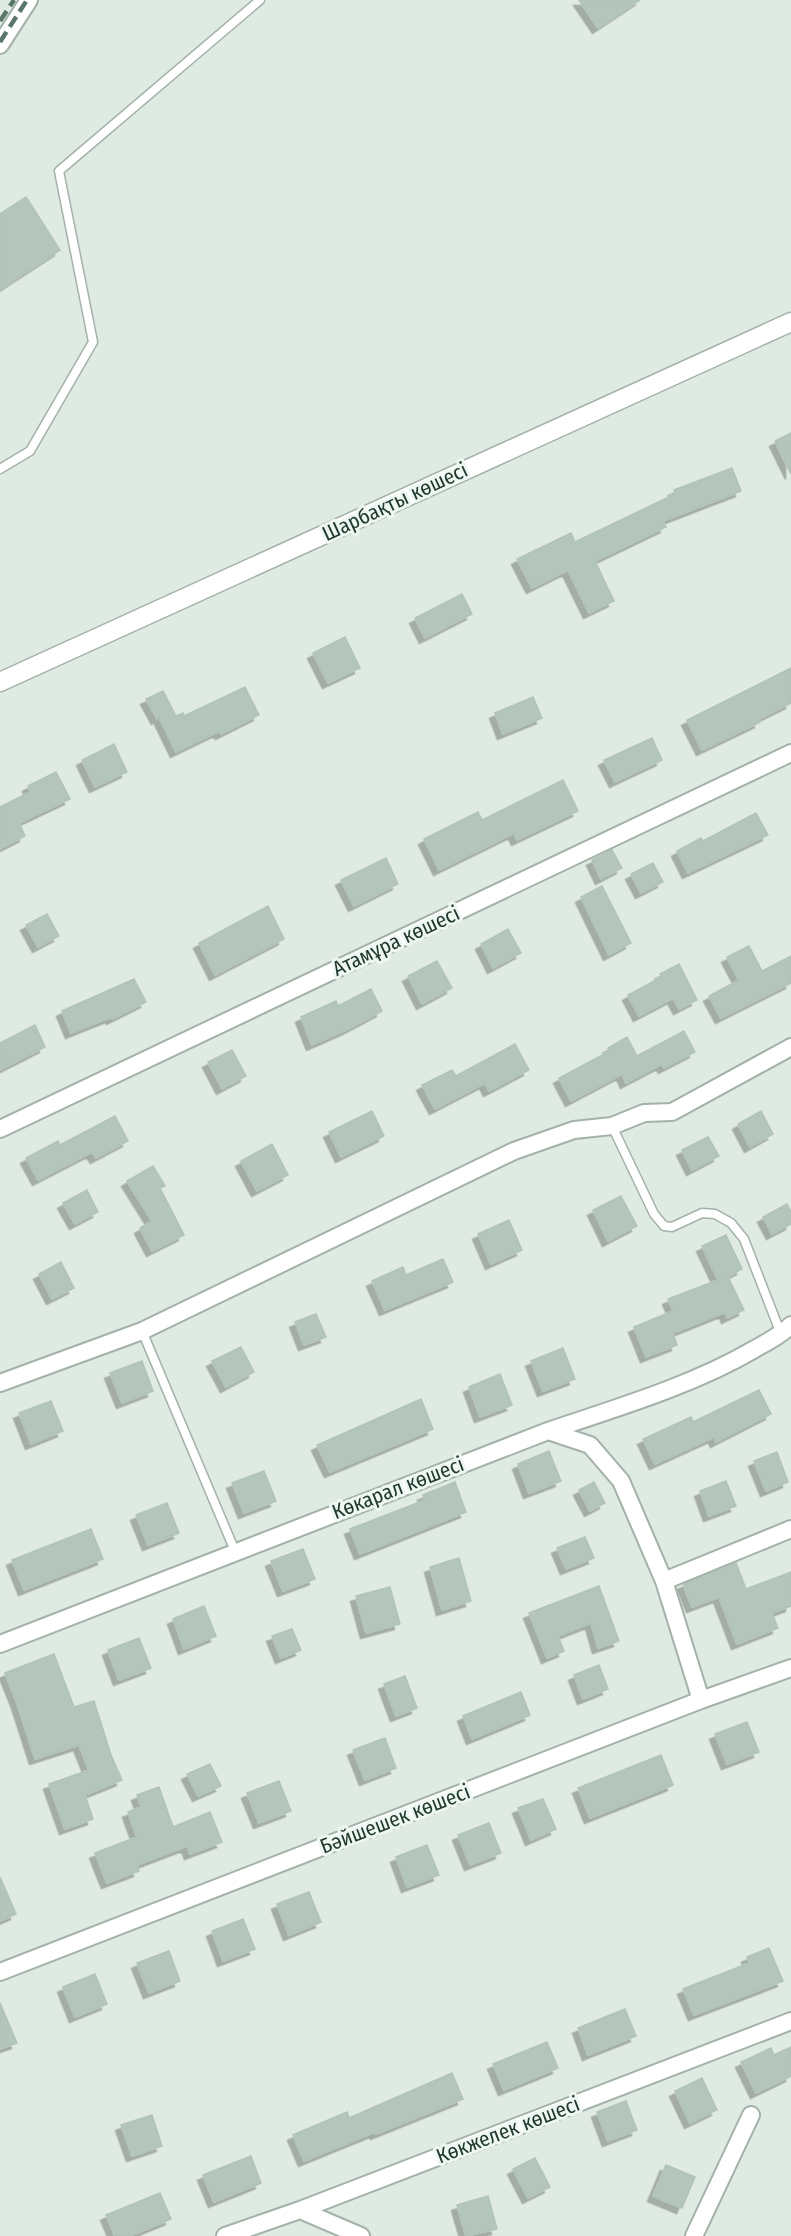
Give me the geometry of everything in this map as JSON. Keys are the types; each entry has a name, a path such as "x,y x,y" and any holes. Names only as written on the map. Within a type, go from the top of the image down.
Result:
{"street":[{"path":"0,45 29,0"},
{"name":"Шарбақты көшесі","path":"0,682 791,322"},
{"name":"Атамұра көшесі","path":"0,1129 791,753"},
{"path":"0,1383 142,1331 514,1151 574,1130 612,1126 644,1113 672,1112 791,1047"},
{"name":"Көкарал көшесі","path":"0,1644 235,1551 548,1431 620,1407 728,1364 786,1329"},
{"path":"548,1431 590,1445 621,1481 664,1581 701,1700"},
{"path":"664,1581 791,1529"},
{"name":"Бәйшешек көшесі","path":"0,1972 701,1700 791,1668"},
{"name":"Көкжелек көшесі","path":"225,2236 300,2210 791,2021"},
{"path":"694,2236 751,2115"},
{"path":"300,2210 361,2236"}],"lane":[{"path":"0,469 30,451 93,342 59,171 260,0"},
{"path":"612,1126 654,1214 664,1226 672,1227 702,1213 715,1214 731,1223 744,1239 786,1329"},
{"path":"142,1331 235,1551"}],"building":[{"path":"579,0 640,0 598,28"},
{"path":"26,197 60,250 0,289 0,214"},
{"path":"791,433 791,474 775,441"},
{"path":"732,468 741,491 663,521 666,527 595,561 614,601 589,613 568,570 532,588 517,559 571,533 575,542 675,494 674,490"},
{"path":"462,594 472,614 425,638 415,618"},
{"path":"345,637 360,668 328,683 313,653"},
{"path":"791,668 791,703 759,719 760,722 702,750 687,720"},
{"path":"245,687 259,715 221,734 219,731 176,752 159,717 157,719 146,699 163,691 176,716 183,713 184,716"},
{"path":"533,697 542,718 503,734 495,713"},
{"path":"652,738 662,760 615,782 604,760"},
{"path":"114,744 127,772 95,787 82,760"},
{"path":"56,772 70,799 19,823 25,836 0,849 0,807 30,792 28,786"},
{"path":"563,780 578,811 517,840 514,833 439,870 424,839 478,812 482,820"},
{"path":"756,813 768,835 688,873 677,851 701,838 703,841"},
{"path":"612,850 622,868 601,879 592,860"},
{"path":"386,858 398,884 354,906 341,880"},
{"path":"653,863 663,882 641,893 631,874"},
{"path":"602,886 631,943 609,955 581,897"},
{"path":"268,906 284,939 215,975 199,943"},
{"path":"47,914 59,936 38,947 26,925"},
{"path":"508,929 521,953 493,968 481,944"},
{"path":"749,946 762,971 791,956 791,983 721,1018 709,996 739,980 727,957"},
{"path":"437,961 452,988 422,1004 408,976"},
{"path":"679,964 697,1000 679,1009 673,998 639,1016 628,995 662,977 660,974"},
{"path":"134,979 146,1002 112,1019 111,1017 71,1033 62,1011"},
{"path":"371,989 382,1011 312,1045 301,1017 336,1001 338,1006"},
{"path":"35,1025 45,1047 0,1070 0,1043"},
{"path":"684,1031 695,1052 664,1068 662,1064 626,1083 622,1074 571,1101 559,1078 610,1051 608,1048 627,1037 637,1056"},
{"path":"515,1044 529,1070 489,1091 485,1083 435,1109 422,1085 452,1070 456,1076"},
{"path":"232,1050 246,1076 222,1089 208,1062"},
{"path":"372,1111 384,1136 341,1157 329,1132"},
{"path":"761,1111 773,1134 750,1147 738,1124"},
{"path":"115,1116 128,1141 96,1158 92,1152 38,1180 26,1158 58,1141 60,1145"},
{"path":"708,1137 719,1156 692,1170 682,1150"},
{"path":"272,1144 288,1175 257,1191 241,1161"},
{"path":"153,1166 165,1186 160,1188 184,1235 152,1251 140,1228 152,1221 127,1181"},
{"path":"87,1190 98,1212 75,1224 63,1203"},
{"path":"621,1196 637,1226 608,1241 593,1210"},
{"path":"787,1204 791,1212 791,1224 772,1234 763,1217"},
{"path":"509,1220 522,1250 491,1264 478,1234"},
{"path":"726,1235 742,1269 725,1278 728,1277 744,1310 727,1318 725,1312 673,1333 677,1345 646,1357 634,1327 673,1311 668,1299 718,1280 702,1246"},
{"path":"443,1259 453,1282 385,1310 372,1281 403,1267 406,1275"},
{"path":"61,1262 74,1288 52,1299 39,1274"},
{"path":"316,1314 326,1337 304,1345 295,1322"},
{"path":"241,1347 254,1372 226,1387 212,1361"},
{"path":"563,1348 575,1379 543,1391 531,1361"},
{"path":"142,1361 153,1391 122,1403 110,1373"},
{"path":"500,1374 512,1405 480,1417 469,1387"},
{"path":"759,1390 771,1414 716,1442 714,1437 655,1464 643,1439 691,1417 693,1422"},
{"path":"421,1399 433,1429 330,1472 317,1445"},
{"path":"51,1401 63,1431 31,1444 19,1413"},
{"path":"549,1451 561,1481 529,1493 518,1464"},
{"path":"777,1452 788,1482 766,1491 754,1461"},
{"path":"264,1471 276,1501 244,1513 232,1483"},
{"path":"726,1481 736,1506 709,1516 700,1491"},
{"path":"455,1482 466,1512 360,1554 350,1529 425,1500 423,1495"},
{"path":"594,1482 605,1503 590,1511 579,1490"},
{"path":"167,1503 179,1533 148,1545 136,1515"},
{"path":"91,1529 103,1559 24,1590 12,1560"},
{"path":"585,1537 594,1558 566,1569 557,1548"},
{"path":"303,1549 315,1579 283,1591 271,1561"},
{"path":"459,1558 471,1601 442,1610 430,1567"},
{"path":"736,1563 746,1589 791,1572 791,1606 772,1613 778,1628 737,1644 719,1597 692,1607 683,1584"},
{"path":"599,1586 619,1641 598,1648 591,1623 558,1636 564,1651 547,1658 529,1613"},
{"path":"390,1587 400,1624 366,1633 356,1596"},
{"path":"204,1606 216,1636 184,1649 173,1619"},
{"path":"292,1629 301,1650 281,1658 272,1636"},
{"path":"139,1638 151,1668 119,1680 108,1650"},
{"path":"54,1654 74,1707 94,1701 111,1755 122,1780 85,1795 93,1819 65,1829 49,1784 89,1770 79,1745 35,1759 5,1673"},
{"path":"599,1665 608,1689 583,1699 574,1675"},
{"path":"405,1676 417,1708 396,1716 384,1684"},
{"path":"521,1692 530,1715 472,1739 463,1716"},
{"path":"747,1722 759,1752 727,1764 715,1734"},
{"path":"385,1738 396,1768 365,1780 353,1750"},
{"path":"661,1755 673,1785 590,1818 578,1788"},
{"path":"210,1764 221,1786 198,1796 187,1774"},
{"path":"279,1781 291,1811 259,1823 247,1793"},
{"path":"159,1787 173,1827 210,1812 222,1842 190,1854 187,1846 137,1865 139,1871 107,1883 95,1853 137,1837 128,1812 141,1807 137,1795"},
{"path":"543,1799 556,1829 531,1840 518,1808"},
{"path":"489,1823 501,1853 470,1865 458,1835"},
{"path":"427,1845 439,1875 407,1887 396,1857"},
{"path":"0,1877 16,1914 0,1921"},
{"path":"309,1892 321,1922 289,1935 277,1904"},
{"path":"243,1919 255,1949 223,1961 212,1931"},
{"path":"769,1948 783,1981 694,2015 683,1989 749,1963 747,1957"},
{"path":"169,1951 180,1981 149,1993 137,1963"},
{"path":"95,1974 107,2004 75,2017 63,1987"},
{"path":"0,2003 17,2043 0,2049"},
{"path":"625,2009 636,2036 588,2055 578,2028"},
{"path":"547,2042 558,2068 504,2090 493,2064"},
{"path":"791,2047 791,2076 756,2093 741,2062 771,2048 774,2055"},
{"path":"452,2073 463,2099 304,2161 293,2135 347,2112 349,2118"},
{"path":"702,2078 717,2110 690,2123 675,2091"},
{"path":"626,2101 637,2130 608,2141 597,2112"},
{"path":"152,2115 162,2146 132,2156 121,2125"},
{"path":"251,2156 261,2183 214,2202 203,2175"},
{"path":"535,2158 550,2187 528,2198 513,2169"},
{"path":"666,2165 695,2177 682,2208 653,2196"},
{"path":"160,2193 171,2219 130,2236 115,2236 106,2215"},
{"path":"488,2196 497,2229 466,2236 457,2205"}],"railway":[{"path":"0,21 14,0"},
{"path":"0,42 27,0"}]}
